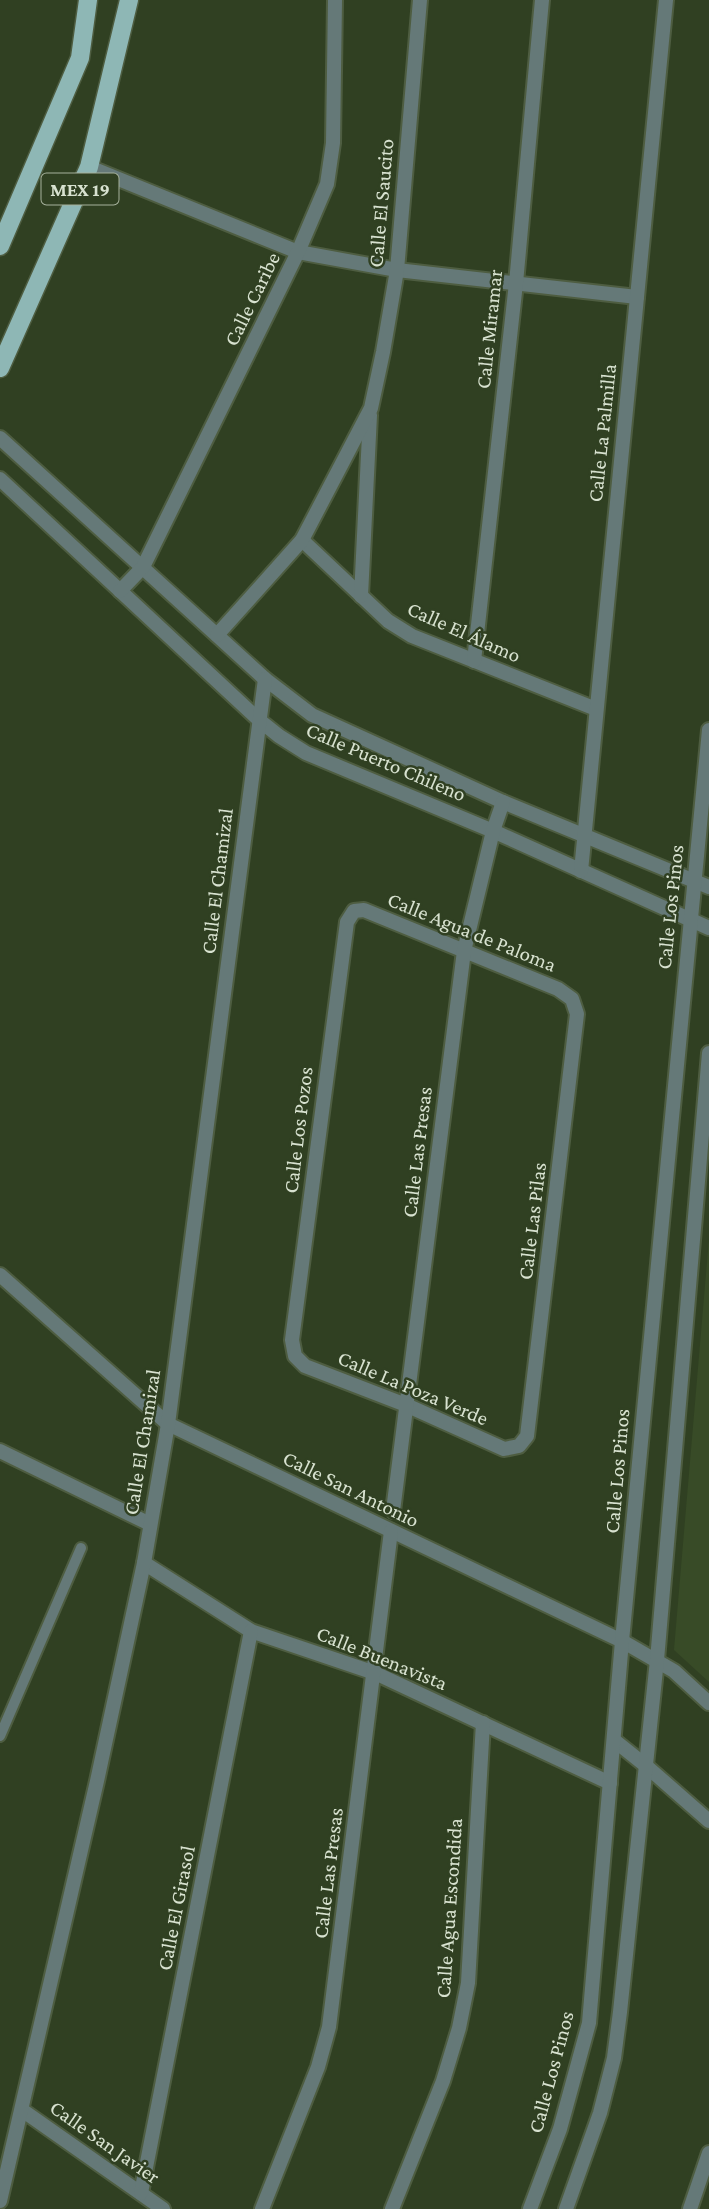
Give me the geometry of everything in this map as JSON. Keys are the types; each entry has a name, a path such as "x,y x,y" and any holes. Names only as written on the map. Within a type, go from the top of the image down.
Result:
{"main road":[{"name":"MEX 19","path":"0,246 80,58 88,0"},
{"name":"MEX 19","path":"0,368 89,167 129,0"}],"street":[{"name":"Calle Caribe","path":"120,591 143,567 298,251 327,184 333,143 335,0"},
{"name":"Calle El Saucito","path":"360,596 371,408 397,270 420,0"},
{"name":"Calle Miramar","path":"474,662 516,283 542,0"},
{"name":"Calle La Palmilla","path":"581,871 666,0"},
{"path":"89,167 298,251 397,270 637,297"},
{"name":"Calle El Saucito","path":"217,635 302,540 371,408"},
{"name":"Calle Puerto Chileno","path":"0,438 265,679 312,715 503,802 709,887"},
{"name":"Calle Puerto Chileno","path":"0,479 279,736 306,753 493,831 709,929"},
{"name":"Calle El Álamo","path":"302,540 388,621 412,636 596,709"},
{"name":"Calle El Chamizal","path":"0,2201 97,1781 144,1563 168,1424 265,679"},
{"name":"Calle Los Pinos","path":"530,2209 560,2129 589,2023 689,918 709,730"},
{"name":"Calle Las Presas","path":"393,1511 464,951 493,831 503,802"},
{"name":"Calle Agua de Paloma","path":"354,911 364,910 558,989 572,999"},
{"name":"Calle Los Pozos","path":"295,1356 292,1340 347,922 354,911"},
{"name":"Calle Las Pilas","path":"519,1446 527,1436 578,1014 572,999"},
{"path":"566,2209 600,2113 614,2058 657,1660 709,1052"},
{"name":"Calle San Antonio","path":"0,1275 168,1424 622,1641 674,1671 709,1703"},
{"name":"Calle La Poza Verde","path":"295,1356 305,1366 406,1405 504,1449 519,1446"},
{"path":"0,1451 150,1524"},
{"name":"Calle Las Presas","path":"262,2209 318,2067 329,2027 391,1531"},
{"name":"Calle Buenavista","path":"144,1563 251,1630 375,1673 610,1783"},
{"name":"Calle El Girasol","path":"141,2193 251,1630"},
{"name":"Calle Agua Escondida","path":"392,2209 443,2081 459,2028 468,1983 483,1723"},
{"path":"615,1741 709,1821"},
{"name":"Calle San Javier","path":"22,2110 163,2209"},
{"path":"690,2209 709,2153"}],"lane":[{"path":"0,1736 80,1548"}],"shaded area":[{"path":"709,1239 709,1682 674,1650"}]}
